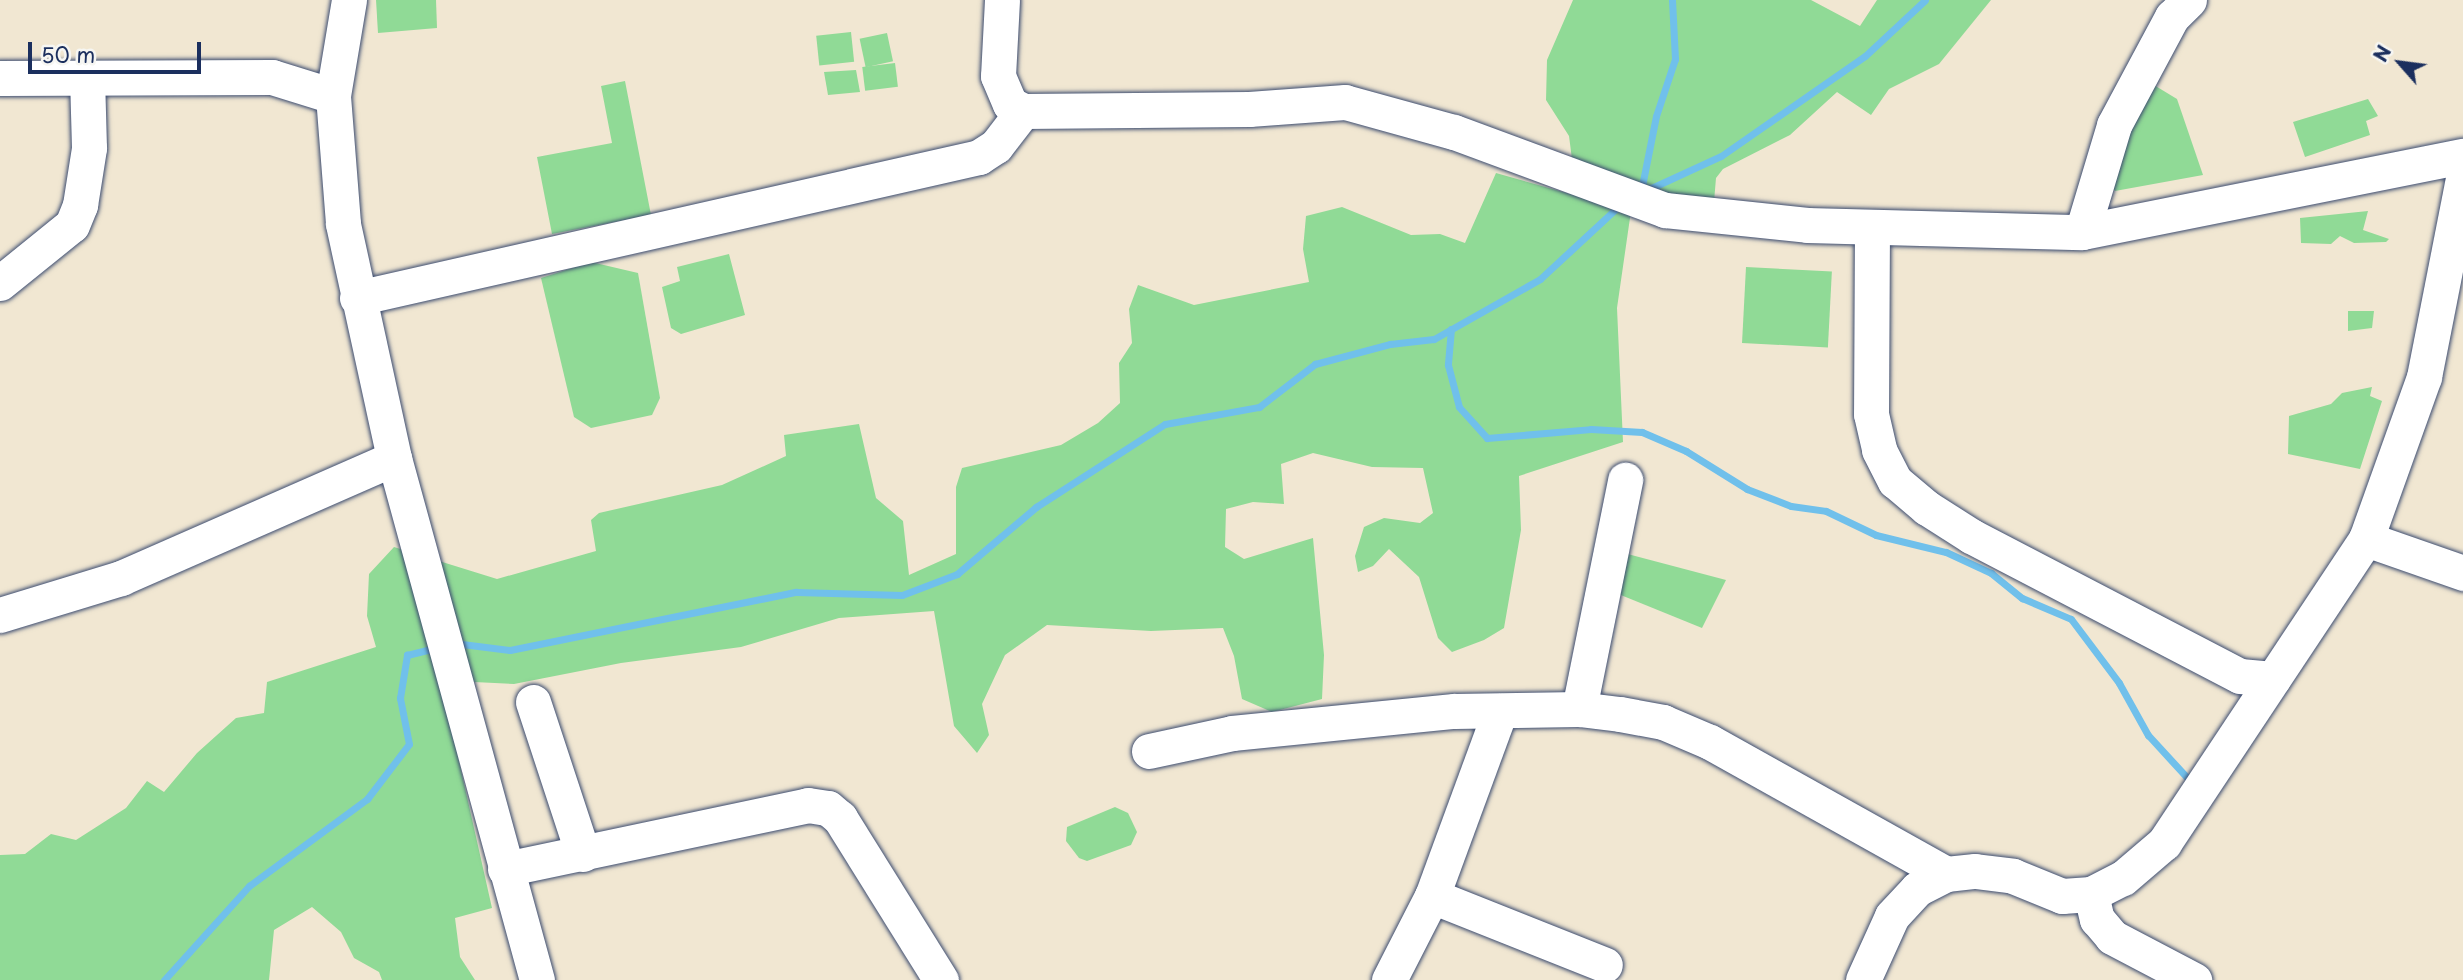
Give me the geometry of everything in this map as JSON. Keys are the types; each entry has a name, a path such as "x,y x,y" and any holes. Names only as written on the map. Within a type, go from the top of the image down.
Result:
{"street":[{"path":"349,0 333,96 343,224 357,298 376,362 394,458 537,980"},
{"path":"1002,0 998,76 1010,104 1023,111 1249,109 1345,102 1454,132 1665,209 1872,227 2082,232 2463,156"},
{"path":"2082,232 2114,125 2172,17 2189,0"},
{"path":"0,78 272,77 333,96"},
{"path":"0,284 72,225 80,205 89,148 86,78"},
{"path":"357,298 979,157 996,146 1023,111"},
{"path":"1863,980 1892,916 1917,889 1947,874 1975,871 2013,876 2063,896 2091,894 2123,878 2164,844 2366,539 2424,377 2463,179"},
{"path":"1872,227 1871,414 1879,450 1895,481 1927,508 1970,536 2241,676 2273,679"},
{"path":"0,615 121,578 394,458"},
{"path":"1579,709 1625,480"},
{"path":"2366,539 2463,573"},
{"path":"533,702 583,854"},
{"path":"1149,751 1232,733 1454,711 1579,709 1663,722 1710,742 1947,874"},
{"path":"1389,980 1432,896 1500,711"},
{"path":"505,869 808,805 828,808 840,818 897,915 941,980"},
{"path":"2091,894 2097,919 2112,937 2194,980"},
{"path":"1432,896 1605,965"}],"green space":[{"path":"376,0 436,0 437,28 378,33"},
{"path":"1573,0 1811,0 1860,26 1877,0 1991,0 1939,64 1889,89 1871,115 1837,92 1790,135 1723,169 1716,178 1714,202 1675,205 1573,167 1569,136 1546,100 1547,60"},
{"path":"851,32 854,62 819,65 816,36"},
{"path":"887,33 893,61 866,67 860,39"},
{"path":"895,63 898,87 865,91 862,67"},
{"path":"856,70 860,92 828,95 824,72"},
{"path":"2144,79 2177,99 2203,175 2115,191 2106,181"},
{"path":"625,81 651,215 552,234 537,157 612,143 601,86"},
{"path":"2368,99 2378,116 2366,121 2370,135 2305,157 2293,122"},
{"path":"1496,173 1631,211 1617,308 1623,442 1519,476 1521,530 1504,628 1484,640 1452,652 1438,638 1419,577 1389,549 1373,566 1358,572 1355,556 1364,527 1384,518 1420,523 1433,513 1423,468 1372,467 1313,453 1281,464 1284,504 1253,502 1226,509 1225,547 1244,559 1313,538 1324,655 1322,699 1272,712 1242,699 1234,656 1223,628 1151,631 1047,625 1005,655 982,704 989,735 977,753 954,726 934,611 839,618 741,647 621,663 514,684 474,682 445,699 492,908 455,918 460,957 475,980 382,980 379,972 354,958 341,932 312,907 274,930 269,980 0,980 0,855 25,854 51,834 76,840 126,808 147,781 164,792 197,753 236,718 264,713 267,682 376,647 367,616 369,574 394,547 497,579 596,551 591,520 599,513 722,485 786,456 784,435 859,424 876,498 903,521 909,575 956,554 956,487 962,468 1061,445 1098,423 1120,403 1119,363 1132,343 1129,309 1138,285 1194,305 1309,282 1303,249 1306,216 1342,207 1411,235 1440,234 1465,243"},
{"path":"2368,211 2363,230 2389,239 2386,242 2354,243 2340,236 2331,244 2301,243 2300,218"},
{"path":"729,254 745,315 681,334 671,328 662,287 680,281 677,267"},
{"path":"591,262 638,273 660,398 652,415 591,428 574,417 541,278"},
{"path":"1746,267 1832,272 1828,347 1742,343"},
{"path":"2348,311 2374,311 2372,328 2348,331"},
{"path":"2372,387 2370,396 2382,401 2360,469 2288,454 2289,416 2331,404 2342,393"},
{"path":"1620,552 1726,580 1702,628 1606,589"},
{"path":"1115,807 1128,813 1137,832 1131,845 1087,861 1079,858 1066,841 1067,827"}],"waterway":[{"path":"1641,191 1656,116 1675,59 1672,0"},
{"path":"1647,190 1721,156 1865,56 1925,0"},
{"path":"454,643 510,650 796,592 902,595 957,574 1036,507 1165,424 1259,407 1315,364 1390,344 1434,339 1540,279 1621,204"},
{"path":"1451,329 1448,365 1459,407 1487,438 1591,429 1642,432 1686,451 1747,489 1791,506 1826,511 1876,535 1946,552 1991,573 2022,598 2071,619 2119,683 2148,735 2191,782"},
{"path":"164,980 249,886 367,799 409,744 400,698 407,655 436,648"}]}
